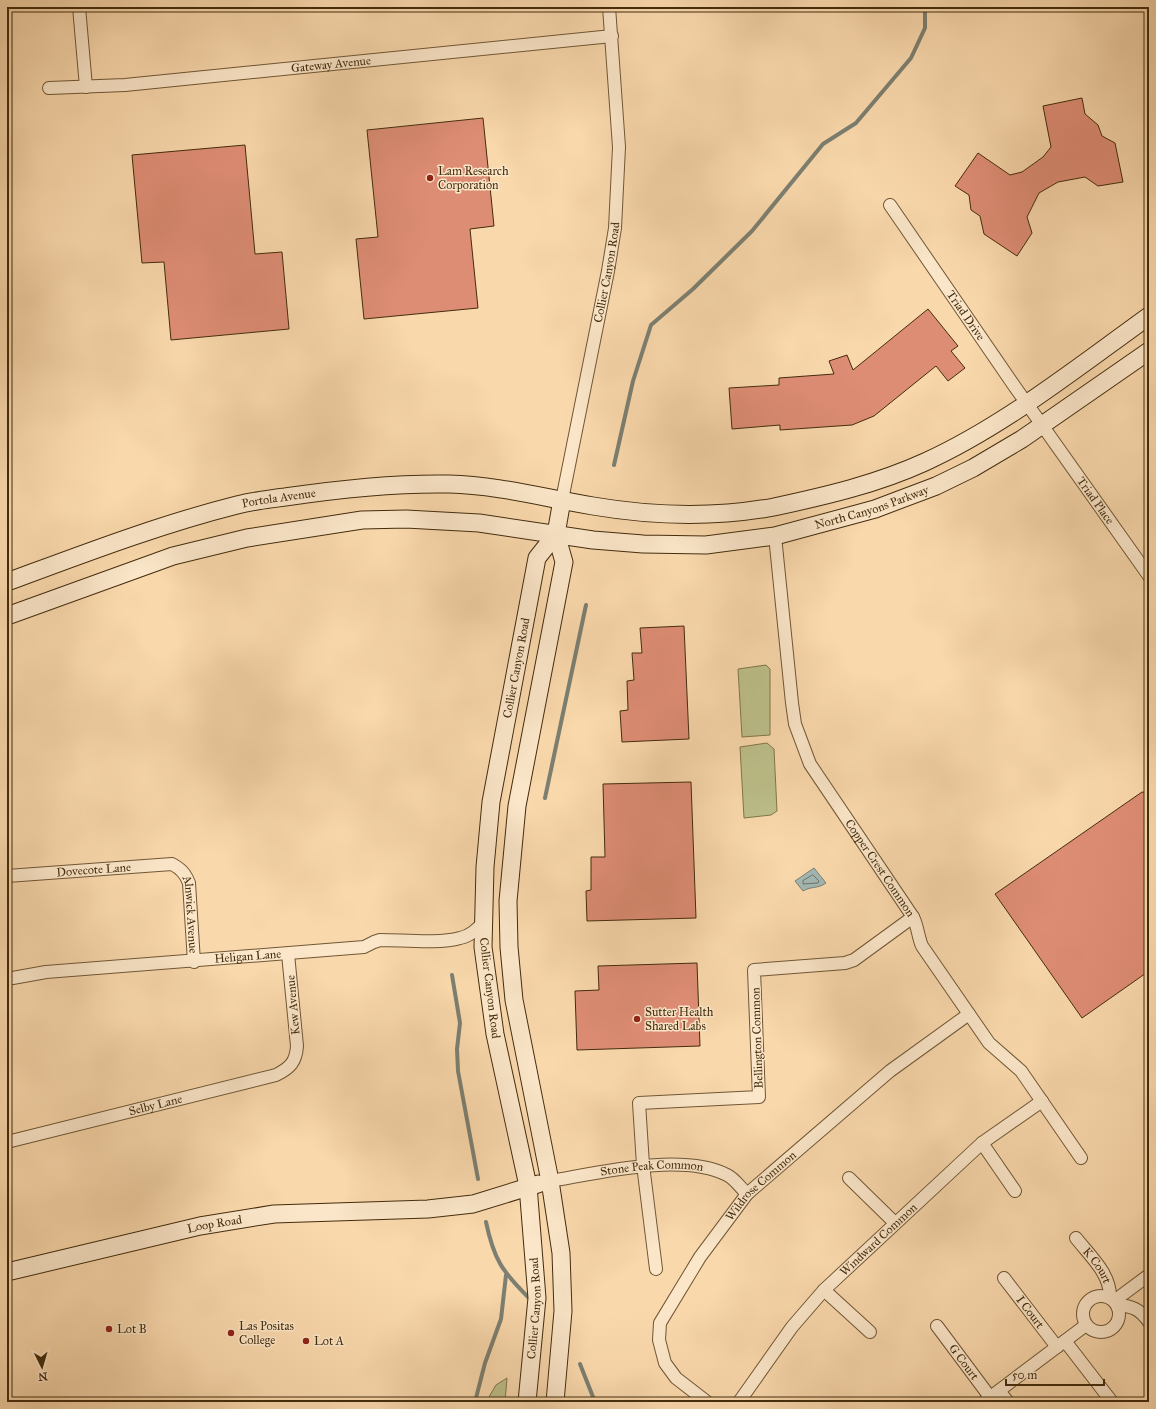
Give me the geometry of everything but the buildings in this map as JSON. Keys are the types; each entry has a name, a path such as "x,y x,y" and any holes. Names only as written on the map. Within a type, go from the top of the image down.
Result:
{"main road":[{"name":"North Canyons Parkway","path":"562,500 594,506 674,515 737,512 772,507 869,483 919,464 987,429 1149,316"},
{"name":"North Canyons Parkway","path":"556,534 593,540 675,546 727,543 776,536 875,509 936,486 973,468 1042,425 1149,351"},
{"name":"Portola Avenue","path":"7,582 161,526 240,504 325,491 404,485 450,484 487,487 562,500"},
{"name":"Collier Canyon Road","path":"555,1402 563,1311 562,1253 550,1181 514,1000 509,947 508,901 517,806 564,562 556,534 562,500"},
{"path":"7,616 173,556 247,538 362,520 450,520 556,534"},
{"name":"Collier Canyon Road","path":"528,1402 537,1298 528,1186 489,1002 483,947 483,923 487,836 497,768 537,558 556,534"},
{"name":"Loop Road","path":"7,1272 200,1226 274,1214 428,1209 473,1204 528,1186 550,1181"}],"street":[{"path":"79,7 86,87"},
{"name":"Collier Canyon Road","path":"562,500 608,271 614,228 619,147 609,7"},
{"name":"Gateway Avenue","path":"49,88 125,85 612,36"},
{"name":"Triad Drive","path":"890,205 1042,425"},
{"name":"Triad Place","path":"1042,425 1149,576"},
{"name":"Copper Crest Common","path":"776,536 792,703 801,744 810,764 821,783 913,917 918,927 919,939 922,946 990,1043 1021,1071 1081,1158"},
{"name":"Dovecote Lane","path":"7,876 163,863 172,864 180,868"},
{"name":"Alnwick Avenue","path":"180,868 189,883 194,962"},
{"name":"Bellington Common","path":"643,1165 639,1103 758,1097 754,970 845,963 854,960 913,917"},
{"name":"Heligan Lane","path":"7,979 46,972 194,962 364,947 380,940 450,940 462,938 474,932 483,923"},
{"name":"Kew Avenue","path":"288,954 296,1057"},
{"name":"Wildrose Common","path":"707,1402 676,1378 665,1363 659,1340 660,1323 700,1257 747,1194 890,1071 969,1014"},
{"name":"Selby Lane","path":"7,1142 276,1075 288,1069 296,1057"},
{"name":"Windward Common","path":"739,1402 792,1327 824,1290 982,1143 1042,1101"},
{"path":"982,1143 1015,1191"},
{"path":"643,1165 656,1269"},
{"name":"Stone Peak Common","path":"550,1181 643,1165 701,1166 728,1175 747,1194"},
{"path":"849,1178 895,1223"},
{"name":"K Court","path":"1076,1238 1107,1278 1114,1301"},
{"path":"1114,1301 1149,1275"},
{"name":"I Court","path":"1004,1278 1112,1402"},
{"path":"824,1290 870,1332"},
{"path":"1114,1301 1119,1316 1112,1329 1106,1332 1098,1332 1086,1325 1083,1319 1085,1304 1096,1296 1104,1295 1114,1301 1133,1306 1143,1313 1149,1322"},
{"path":"991,1397 1086,1325"},
{"name":"G Court","path":"938,1326 991,1397 1008,1402"}],"green space":[{"path":"766,665 770,669 770,735 742,737 738,669"},
{"path":"767,743 774,749 777,811 771,815 744,818 740,747"},
{"path":"507,1378 505,1402 486,1402 496,1385"}],"water":[{"path":"814,868 826,883 803,891 795,881"}],"waterway":[{"path":"614,465 633,381 651,325 693,289 752,231 823,144 856,123 911,58 925,28 925,7"},
{"path":"545,798 586,605"},
{"path":"452,975 460,1023 457,1049 458,1071 478,1179"},
{"path":"486,1222 492,1246 500,1264 512,1280 529,1298"},
{"path":"475,1402 485,1363 501,1319 506,1275"},
{"path":"580,1364 595,1402"}],"place":[{"name":"Lam Research Corporation","path":"430,178"},
{"name":"Sutter Health Shared Labs","path":"637,1019"},
{"name":"Lot B","path":"109,1329"},
{"name":"Las Positas College","path":"231,1333"},
{"name":"Lot A","path":"306,1341"}]}
